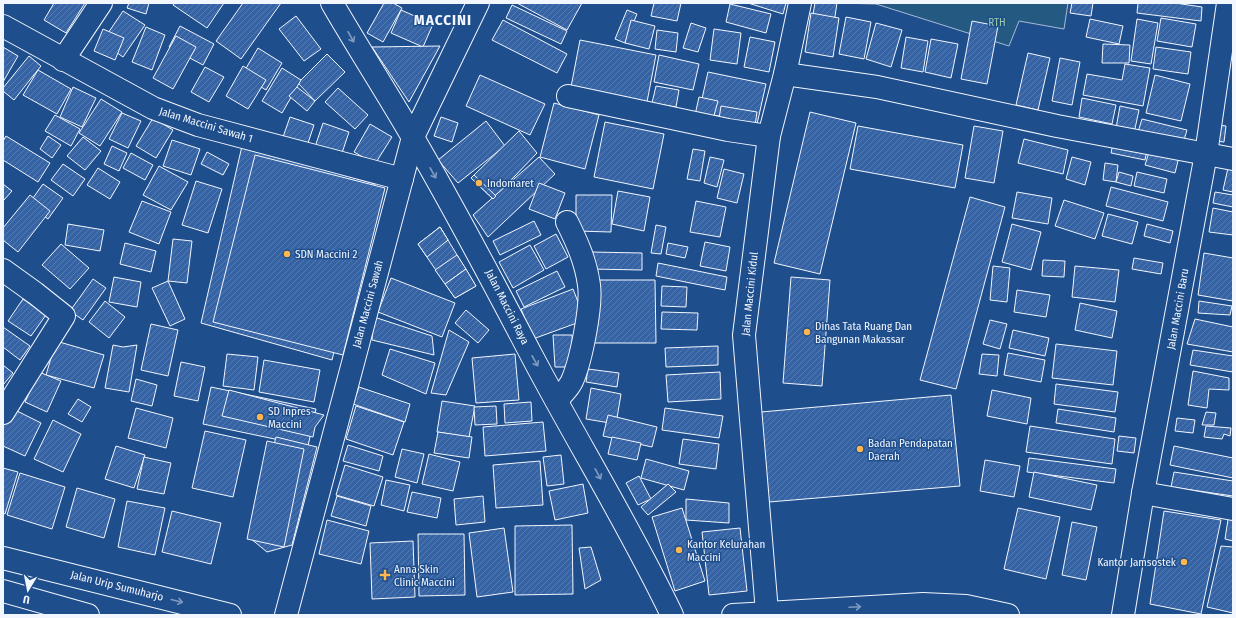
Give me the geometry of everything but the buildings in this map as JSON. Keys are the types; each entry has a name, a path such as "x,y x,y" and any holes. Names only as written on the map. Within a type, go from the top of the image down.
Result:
{"main road":[{"path":"64,60 101,3"},
{"name":"Jalan Maccini Raya","path":"332,3 355,44 413,137 484,262 534,359 645,558 672,615"},
{"name":"Jalan Maccini Sawah","path":"286,615 413,137 478,3"},
{"name":"Jalan Maccini Kidul","path":"767,612 744,335 769,136 786,74 800,3"},
{"name":"Jalan Maccini Baru","path":"1123,615 1206,154 1228,3"},
{"name":"Jalan Maccini Sawah 1","path":"3,26 153,108 198,125 402,179"},
{"path":"786,74 877,87 1057,126 1233,159"},
{"path":"568,96 728,130 769,136"},
{"path":"557,400 571,383 577,367 589,295 587,275 580,250 567,222"},
{"path":"3,270 29,288 64,316 3,413"},
{"path":"1144,493 1233,509"},
{"name":"Jalan Urip Sumuharjo","path":"3,558 230,615"},
{"path":"3,592 88,615"},
{"path":"733,615 923,604 966,606 1008,615"}],"green space":[{"name":"RTH","path":"836,3 1068,3 1064,29 1019,21 1009,46 876,4"}],"place":[{"name":"Indomaret","path":"479,183"},
{"name":"SDN Maccini 2","path":"287,254"},
{"name":"Dinas Tata Ruang Dan Bangunan Makassar","path":"807,332"},
{"name":"SD Inpres Maccini","path":"260,417"},
{"name":"Badan Pendapatan Daerah","path":"860,449"},
{"name":"Kantor Kelurahan Maccini","path":"679,550"},
{"name":"Kantor Jamsostek","path":"1184,562"},
{"name":"Anna Skin Clinic Maccini","path":"385,575"}],"district":[{"name":"MACCINI","path":"443,20"}]}
